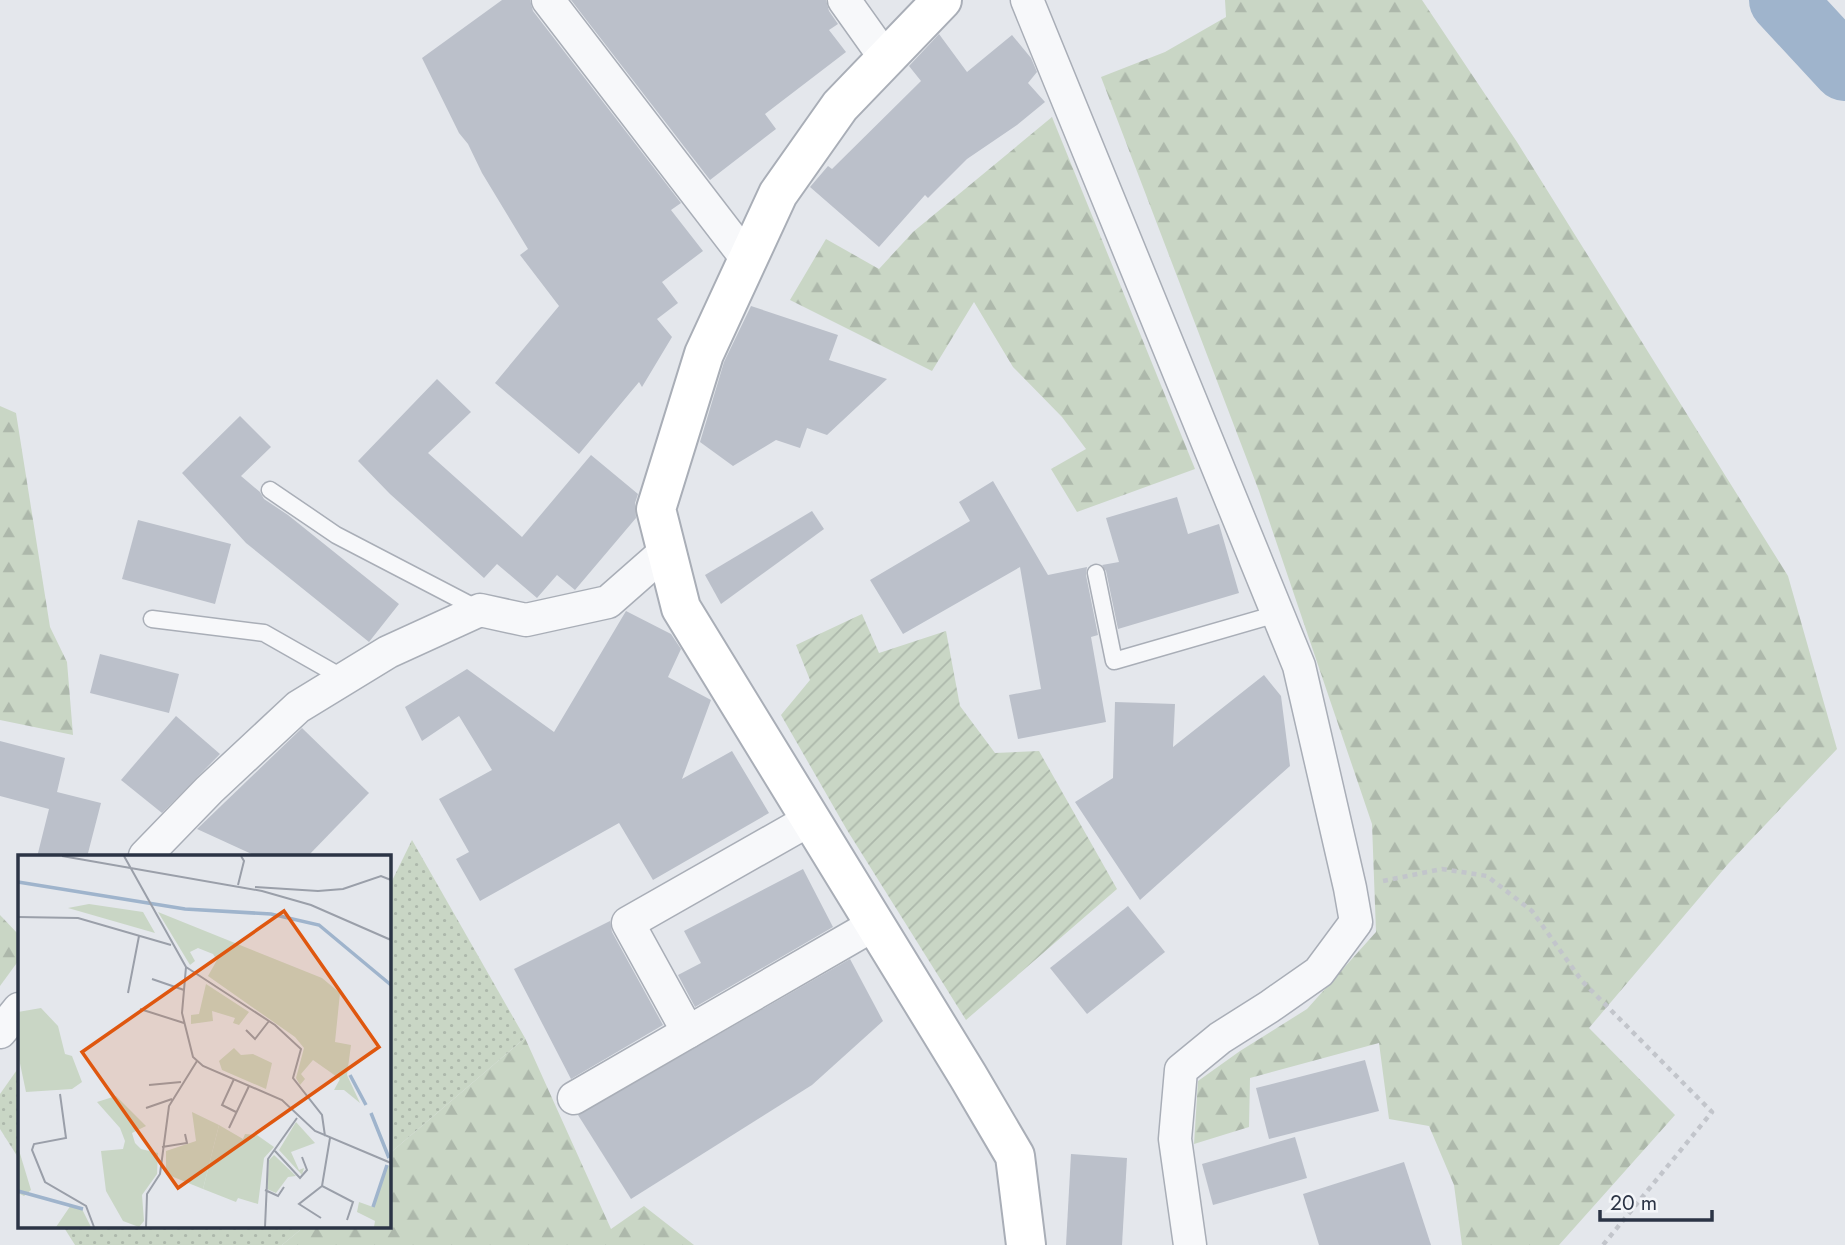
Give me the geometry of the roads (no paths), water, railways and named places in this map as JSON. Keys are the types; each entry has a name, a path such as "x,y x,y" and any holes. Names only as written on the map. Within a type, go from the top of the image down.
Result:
{"street":[{"path":"548,0 747,259"},
{"path":"844,0 886,59"},
{"path":"942,0 840,106 778,194 704,354 656,509 681,608 1015,1156 1027,1245"},
{"path":"1027,0 1298,666 1356,922 1319,972 1220,1038 1181,1070 1175,1139 1190,1245"},
{"path":"146,855 209,790 298,707 388,652 480,610 526,620 608,603 666,551"},
{"path":"688,1032 628,923 811,819"},
{"path":"575,1098 875,924"},
{"path":"0,1032 18,1010"}],"lane":[{"path":"270,490 336,535 480,610"},
{"path":"1096,573 1114,661 1277,614"},
{"path":"152,619 264,633 345,679"}],"waterway":[{"path":"1782,0 1845,68"}]}
